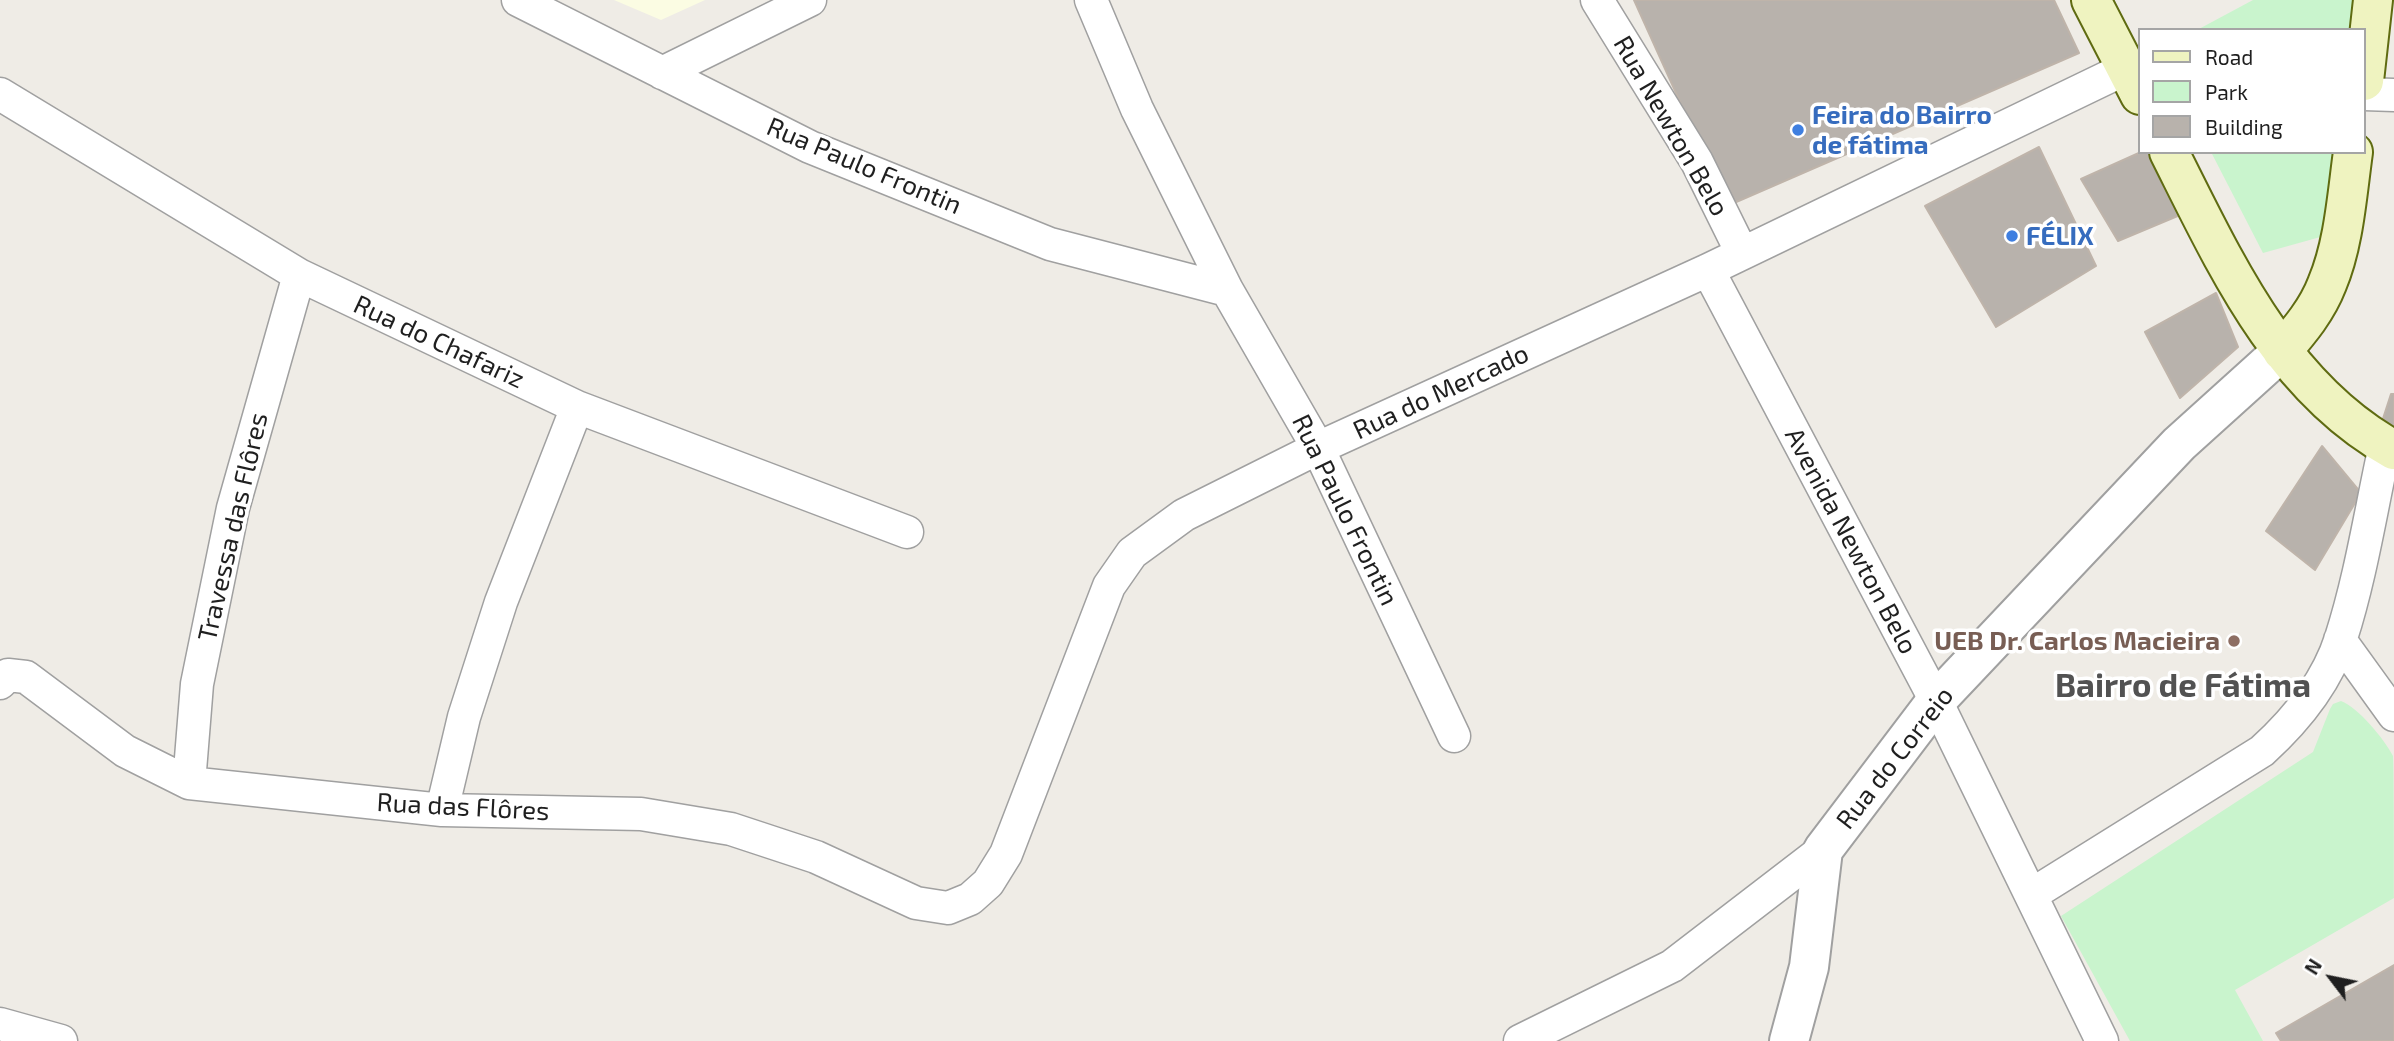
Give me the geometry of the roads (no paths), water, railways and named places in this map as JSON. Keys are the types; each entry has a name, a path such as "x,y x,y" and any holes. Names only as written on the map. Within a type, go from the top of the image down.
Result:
{"main road":[{"path":"2091,0 2134,81"},
{"path":"2366,63 2373,0"},
{"path":"2170,154 2228,269 2255,315 2282,351 2339,410 2390,448"},
{"path":"2282,351 2308,320 2328,284 2338,248 2353,154"}],"street":[{"name":"Rua Paulo Frontin","path":"517,0 810,147 1050,244 1227,290"},
{"path":"662,73 810,0"},
{"name":"Rua Paulo Frontin","path":"1091,0 1137,109 1227,290 1318,447 1454,736"},
{"name":"Rua Newton Belo","path":"1597,0 1697,162 1742,253"},
{"name":"Rua do Mercado","path":"948,908 970,899 988,883 1006,854 1109,586 1132,553 1184,515 1318,447 1742,253 2134,81"},
{"name":"Rua do Chafariz","path":"0,94 299,275 577,407 906,532"},
{"path":"2366,94 2394,95"},
{"name":"Avenida Newton Belo","path":"1708,270 1936,701 2102,1041"},
{"name":"Travessa das Flôres","path":"189,783 197,684 233,508 299,275"},
{"name":"Rua do Correio","path":"1789,1041 1809,967 1824,850 1936,701 2179,444 2282,351"},
{"path":"442,810 464,717 501,602 577,407"},
{"path":"2031,895 2262,751 2288,727 2308,701 2340,640 2390,448"},
{"path":"2340,640 2394,715"},
{"name":"Rua das Flôres","path":"0,683 8,675 26,677 125,751 189,783 442,810 641,814 731,829 816,857 916,903 948,908"},
{"path":"1520,1041 1672,966 1824,850"},
{"path":"0,1024 61,1041"}],"place":[{"name":"Feira do Bairro de fátima","path":"1798,130"},
{"name":"FÉLIX","path":"2012,236"},
{"name":"UEB Dr. Carlos Macieira","path":"2234,641"}],"district":[{"name":"Bairro de Fátima","path":"2183,686"}]}
